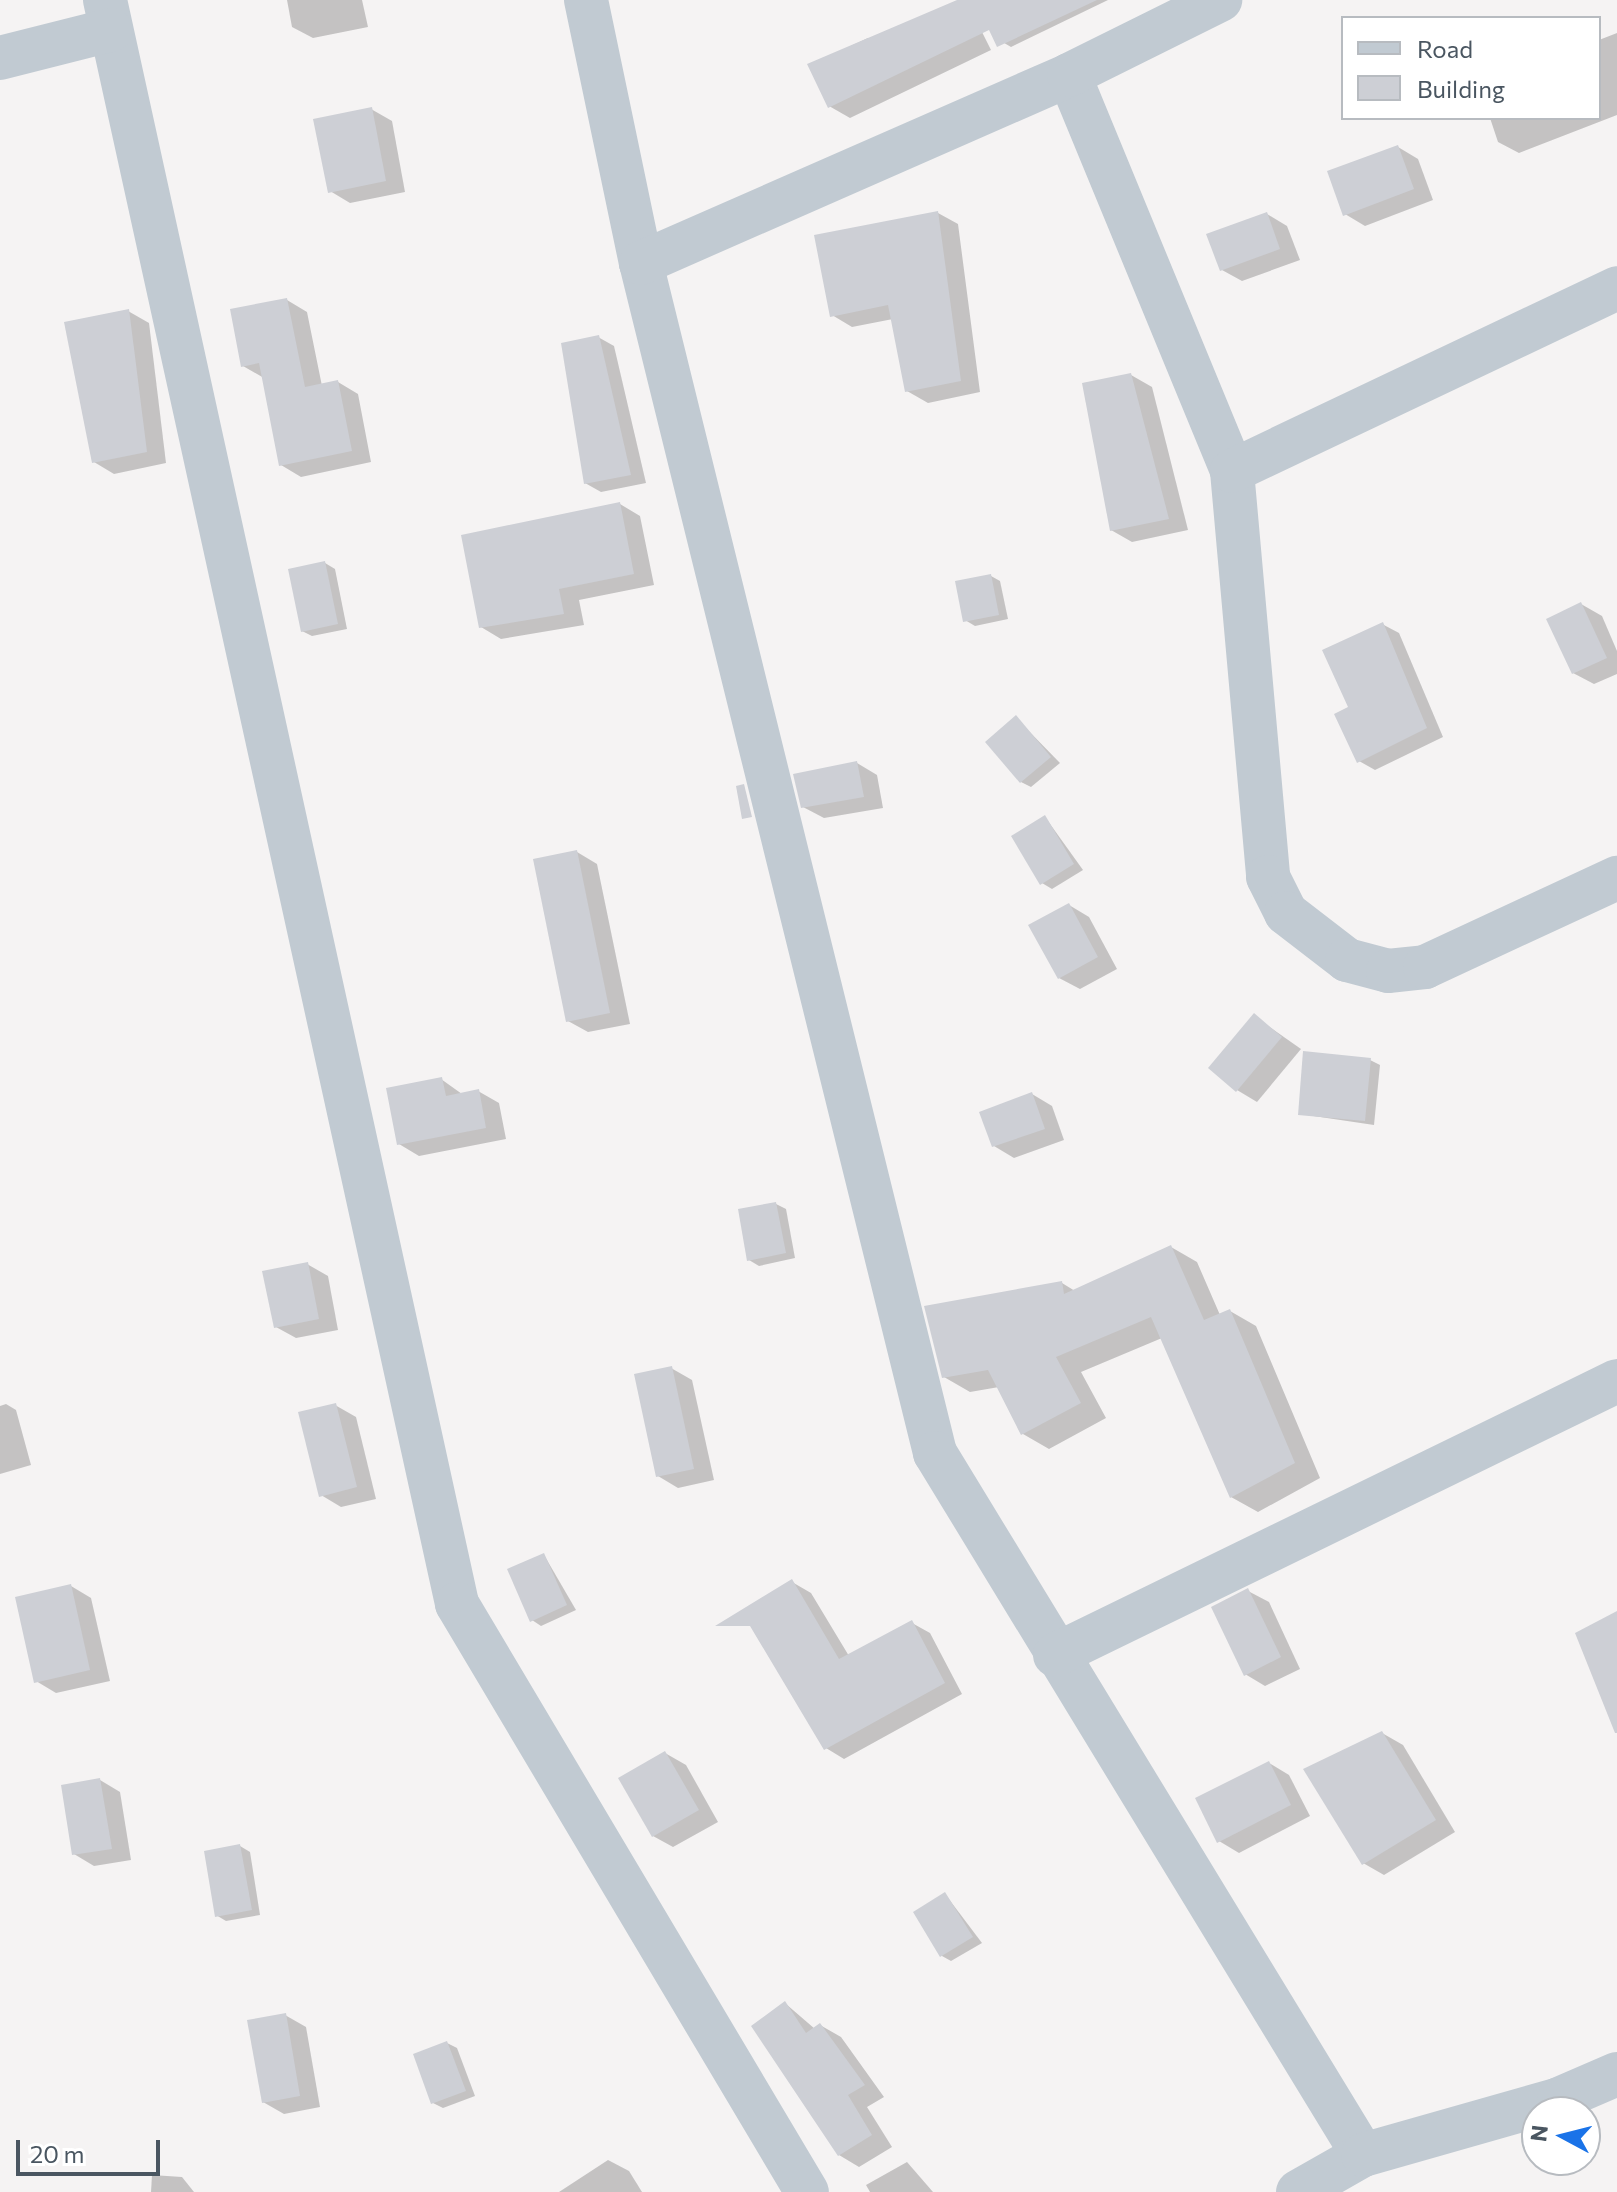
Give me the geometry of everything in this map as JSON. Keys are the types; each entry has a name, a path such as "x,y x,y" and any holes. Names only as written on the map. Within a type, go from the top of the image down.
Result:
{"street":[{"path":"586,0 641,263 935,1453 1055,1655 1363,2155"},
{"path":"641,263 1069,75 1220,0"},
{"path":"0,58 108,15 457,1604 807,2192"},
{"path":"1069,75 1232,471 1268,877 1286,913 1347,960 1388,971 1425,967 1617,878"},
{"path":"1232,471 1617,288"},
{"path":"1055,1655 1617,1381"},
{"path":"1298,2192 1363,2155 1559,2099 1617,2074"}],"building":[{"path":"957,0 1097,0 997,47 989,30 828,108 807,64"},
{"path":"372,107 386,181 328,193 313,119"},
{"path":"1398,145 1414,189 1343,216 1327,171"},
{"path":"938,211 961,381 905,392 888,305 830,317 814,235"},
{"path":"1267,212 1280,249 1220,271 1206,234"},
{"path":"287,298 305,387 338,380 352,451 279,466 259,363 241,367 230,309"},
{"path":"129,309 147,452 92,463 64,322"},
{"path":"599,335 631,475 584,484 561,343"},
{"path":"1131,373 1169,519 1110,531 1082,383"},
{"path":"620,502 634,574 559,589 564,614 479,628 461,535"},
{"path":"325,561 338,624 301,632 288,569"},
{"path":"991,574 999,615 963,622 955,581"},
{"path":"1581,602 1607,658 1572,674 1546,619"},
{"path":"1383,622 1427,728 1357,763 1334,714 1348,707 1322,650"},
{"path":"1016,715 1051,757 1020,783 985,742"},
{"path":"857,761 864,797 801,808 793,774"},
{"path":"744,784 752,817 742,819 736,786"},
{"path":"1045,815 1074,864 1040,885 1011,836"},
{"path":"577,850 610,1013 566,1022 533,859"},
{"path":"1069,903 1098,957 1058,979 1028,925"},
{"path":"1254,1013 1282,1037 1236,1092 1208,1068"},
{"path":"1303,1051 1371,1058 1365,1121 1298,1115"},
{"path":"442,1077 446,1096 479,1089 486,1128 397,1145 386,1088"},
{"path":"1032,1092 1045,1129 992,1147 979,1112"},
{"path":"776,1202 786,1253 747,1261 738,1209"},
{"path":"1171,1245 1204,1320 1230,1309 1295,1463 1230,1498 1151,1317 1056,1357 1081,1403 1021,1435 988,1370 942,1378 924,1306 1062,1281 1064,1294"},
{"path":"308,1262 319,1319 274,1328 262,1271"},
{"path":"672,1366 694,1469 656,1477 634,1374"},
{"path":"336,1403 357,1487 319,1497 298,1412"},
{"path":"544,1553 567,1605 530,1622 507,1569"},
{"path":"792,1579 839,1659 912,1620 945,1683 824,1750 750,1626 715,1626"},
{"path":"71,1584 90,1670 34,1683 15,1597"},
{"path":"1248,1588 1281,1657 1244,1676 1211,1607"},
{"path":"1617,1611 1617,1733 1615,1733 1575,1633"},
{"path":"1382,1731 1436,1820 1362,1865 1303,1769"},
{"path":"665,1751 699,1810 652,1837 618,1778"},
{"path":"1269,1761 1291,1805 1217,1843 1195,1798"},
{"path":"100,1778 112,1849 72,1855 61,1785"},
{"path":"240,1844 252,1910 215,1917 204,1851"},
{"path":"945,1892 973,1937 940,1957 913,1912"},
{"path":"785,2001 806,2033 820,2023 865,2085 848,2095 872,2135 838,2156 751,2026"},
{"path":"286,2013 300,2096 262,2103 247,2020"},
{"path":"447,2041 466,2091 431,2104 413,2054"}]}
